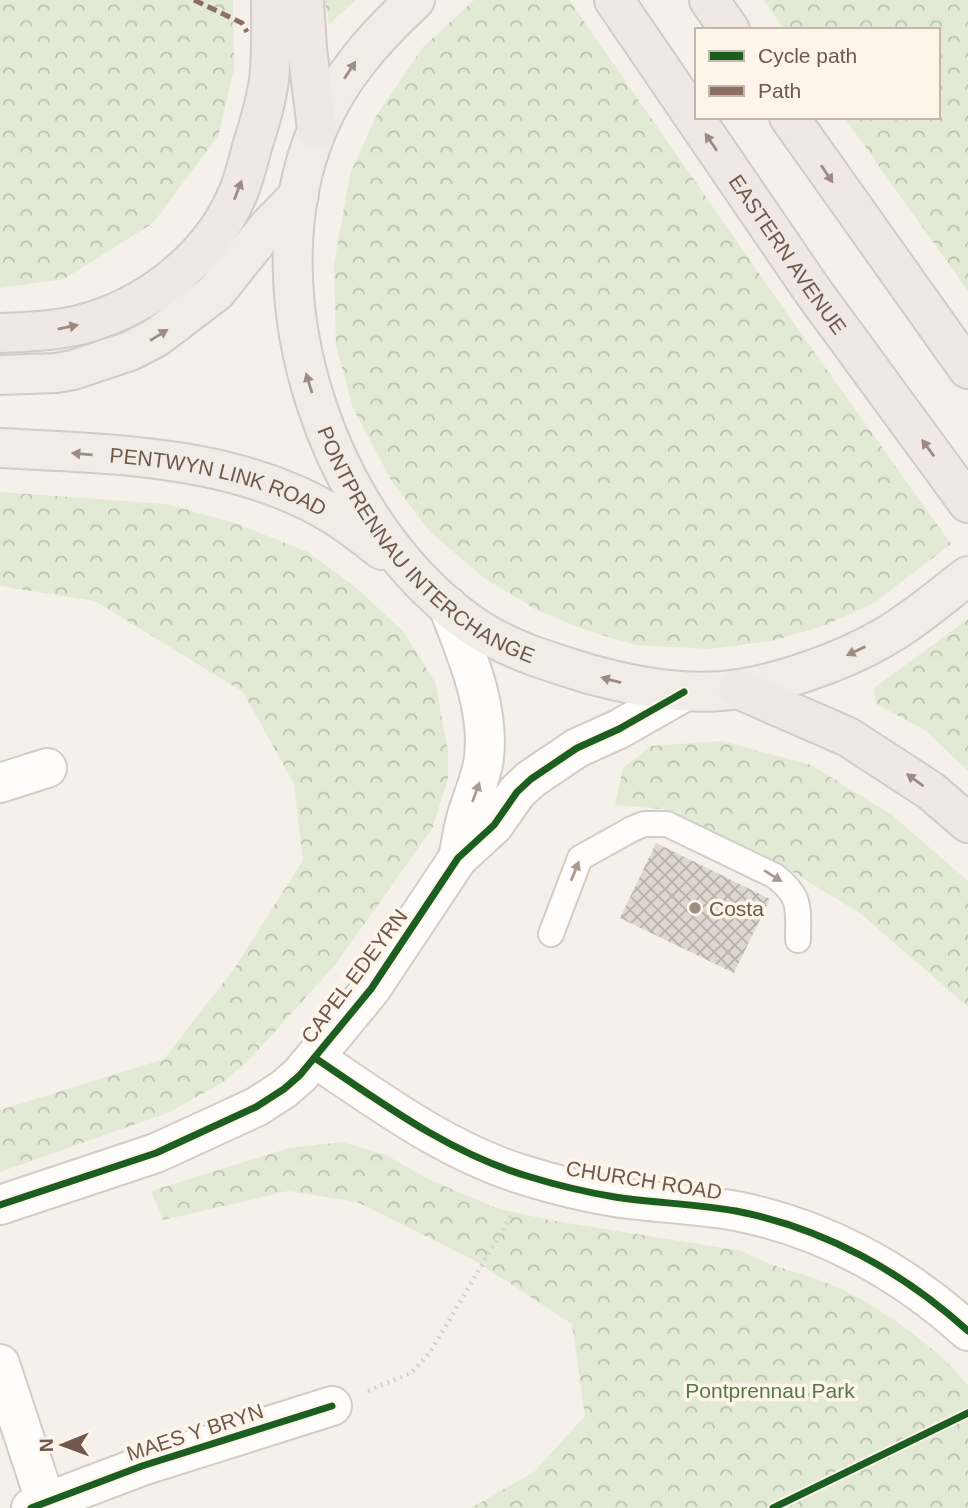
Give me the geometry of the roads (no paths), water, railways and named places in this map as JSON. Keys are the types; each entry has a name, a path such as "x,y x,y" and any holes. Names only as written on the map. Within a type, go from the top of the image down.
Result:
{"highway":[{"path":"0,333 46,331 111,314 173,278 208,241 228,215 239,192 263,112 269,80 271,0"},
{"path":"304,0 317,128"},
{"name":"EASTERN AVENUE","path":"614,0 695,119"},
{"path":"709,0 729,28"},
{"name":"EASTERN AVENUE","path":"695,119 812,290 968,503"},
{"path":"790,119 968,369"},
{"path":"738,690 848,737 931,791 968,823"}],"main road":[{"name":"PONTPRENNAU INTERCHANGE","path":"415,0 381,31 355,61 317,128 306,161 294,234 294,291 304,365 315,401 344,473 369,515 415,574 448,607 498,641 527,654 619,682 684,692 738,690 814,669 849,655 882,639 968,576"},
{"path":"0,375 74,370 130,351 157,337 216,292 269,226 299,195"},
{"name":"PENTWYN LINK ROAD","path":"0,448 177,462 253,478 334,515 415,574"}],"street":[{"name":"CAPEL EDEYRN","path":"448,607 476,687 482,718 484,755 480,783 467,815 458,858"},
{"name":"CAPEL EDEYRN","path":"0,1205 156,1153 256,1107 284,1089 315,1058 371,989 458,858 494,825 517,792 531,779 577,748 619,729 684,692"},
{"path":"0,783 47,768"},
{"name":"CHURCH ROAD","path":"315,1058 424,1130 495,1166 573,1189 614,1197 748,1214 783,1222 832,1241 893,1273 926,1295 968,1331"},
{"name":"MAES Y BRYN","path":"0,1363 38,1506 142,1466 332,1406"}],"lane":[{"path":"551,934 580,858 632,829 656,823 667,824 739,858 775,876 790,888 796,899 798,940"}],"place":[{"name":"Costa","path":"695,908"}],"park label":[{"name":"Pontprennau Park","path":"770,1390"}]}
